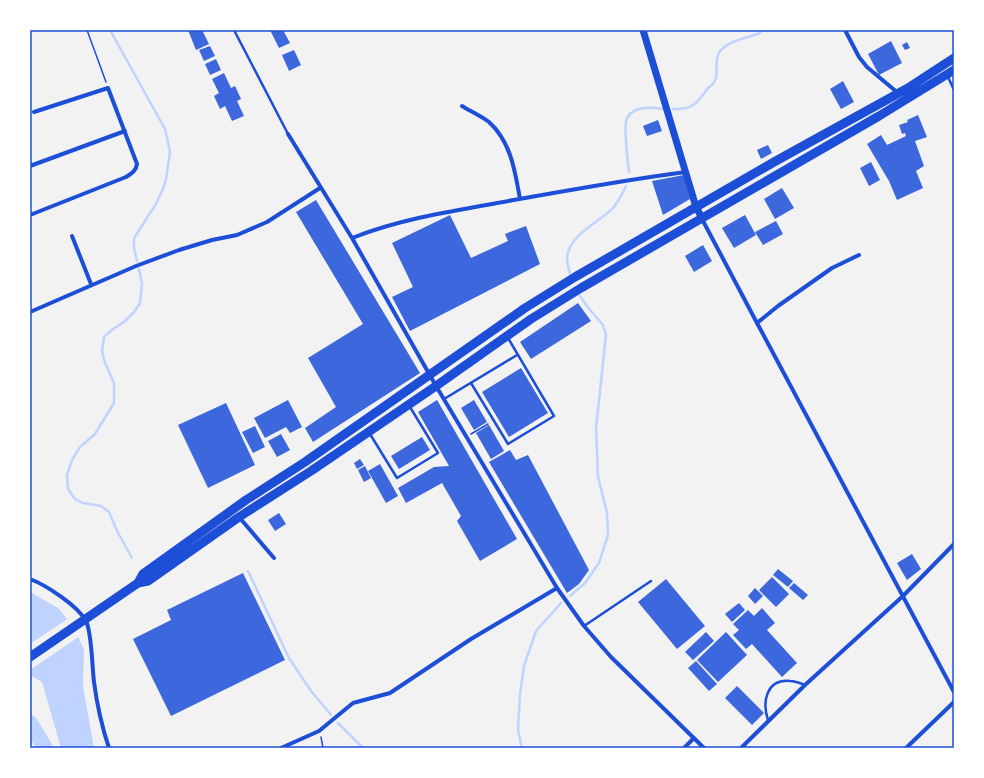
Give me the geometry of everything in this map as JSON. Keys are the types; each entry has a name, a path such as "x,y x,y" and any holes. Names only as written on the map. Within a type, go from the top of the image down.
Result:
{"highway":[{"path":"138,583 143,574 246,500 305,462 525,308 575,277 774,162 898,93 910,92 954,58"},
{"path":"30,657 138,583 148,581 239,517 409,405 506,336 581,288 780,172 910,92 951,72"},
{"path":"774,162 780,172"},
{"path":"575,277 581,288"},
{"path":"305,462 311,471"},
{"path":"246,500 252,509"}],"street":[{"path":"643,30 696,207 954,692"},
{"path":"844,30 867,68 898,93"},
{"path":"30,215 126,177 133,173 137,164 108,88 34,112"},
{"path":"462,106 488,122 500,134 515,169 520,199"},
{"path":"30,166 125,131"},
{"path":"288,134 352,238 429,375 557,588 584,626 611,657 704,748"},
{"path":"352,238 399,222 625,180 686,172"},
{"path":"30,312 91,284 179,250 243,232 267,222 320,188"},
{"path":"72,236 91,284"},
{"path":"757,323 778,306 832,268 859,256"},
{"path":"239,517 274,558"},
{"path":"741,748 805,685 903,596 954,544"},
{"path":"30,579 55,592 73,607 89,631 94,684 99,714 109,748"},
{"path":"281,748 319,731 353,704 390,693 471,639 557,588"},
{"path":"906,748 954,702"},
{"path":"684,748 694,738"}],"lane":[{"path":"234,30 288,134"},
{"path":"951,72 954,90"},
{"path":"471,383 508,444 554,416 506,336"},
{"path":"444,400 517,355"},
{"path":"369,432 397,478 438,453 409,405"},
{"path":"584,626 651,581"},
{"path":"768,720 764,703 771,688 780,682 785,681 805,685"}],"path":[{"path":"87,30 108,88"},
{"path":"467,437 494,420"},
{"path":"319,731 324,748"}],"water":[{"path":"30,592 58,608 75,629 84,650 83,686 94,748 61,748 42,682 30,675"}],"pier":[{"path":"69,618 77,628 80,636 30,670 30,644"}],"building":[{"path":"188,30 202,30 209,44 196,50"},
{"path":"270,30 283,30 290,43 279,48"},
{"path":"891,41 902,63 879,75 868,54"},
{"path":"907,42 910,48 905,50 902,45"},
{"path":"210,46 215,56 204,61 199,50"},
{"path":"294,50 301,65 289,71 282,55"},
{"path":"216,59 221,70 210,75 205,64"},
{"path":"224,73 231,88 235,86 241,99 237,101 244,116 232,121 225,106 220,109 214,96 219,93 212,79"},
{"path":"843,81 854,102 841,109 830,89"},
{"path":"918,115 927,137 915,141 924,166 916,171 923,188 897,200 889,181 867,144 881,135 887,145 906,136 905,133 902,134 899,125 908,122 907,120"},
{"path":"658,120 662,131 647,136 643,126"},
{"path":"768,145 772,153 761,159 757,150"},
{"path":"871,162 880,180 869,186 860,168"},
{"path":"684,175 690,199 663,215 652,181"},
{"path":"782,188 794,208 775,219 764,199"},
{"path":"316,200 420,373 313,442 305,428 336,407 308,358 363,324 296,212"},
{"path":"450,215 471,258 508,241 505,234 526,226 540,264 410,331 392,297 413,287 392,243"},
{"path":"745,215 756,235 734,248 722,228"},
{"path":"776,221 783,234 763,245 755,232"},
{"path":"703,245 712,261 694,272 685,256"},
{"path":"578,303 591,321 531,359 520,342"},
{"path":"521,368 548,413 509,437 482,392"},
{"path":"288,400 302,427 290,433 286,427 265,438 254,418"},
{"path":"437,400 517,539 480,561 457,521 461,516 442,483 406,503 398,488 434,467 449,466 418,412"},
{"path":"474,400 487,422 474,430 461,408"},
{"path":"226,403 255,465 208,488 178,425"},
{"path":"489,425 504,451 491,459 476,433"},
{"path":"255,426 265,447 253,453 242,432"},
{"path":"281,434 290,450 277,457 268,441"},
{"path":"422,437 430,450 399,469 391,456"},
{"path":"510,450 516,460 528,455 589,570 579,584 567,593 489,462"},
{"path":"360,459 364,465 357,469 354,463"},
{"path":"380,464 398,496 386,503 368,471"},
{"path":"365,466 371,478 364,482 358,470"},
{"path":"279,513 286,524 275,531 268,520"},
{"path":"912,554 921,569 907,580 897,563"},
{"path":"778,569 793,581 788,587 773,575"},
{"path":"243,573 285,660 171,716 133,639 171,620 167,610"},
{"path":"772,577 789,594 776,607 759,590"},
{"path":"666,579 705,626 677,649 638,602"},
{"path":"794,583 808,595 803,600 789,588"},
{"path":"755,588 763,596 755,604 748,596"},
{"path":"739,603 745,610 732,622 725,614"},
{"path":"762,608 775,623 767,630 797,663 782,677 752,644 746,649 733,635 739,630 733,624 748,610 754,616"},
{"path":"706,632 714,641 693,660 685,652"},
{"path":"726,632 747,655 718,682 697,660"},
{"path":"696,661 717,684 709,691 688,668"},
{"path":"737,686 764,713 752,725 725,698"}],"waterway":[{"path":"110,30 165,129 170,152 163,189 156,204 134,238 134,248 137,261"},
{"path":"673,109 690,107 697,102 713,84 716,78 717,57 724,47 760,33 761,30"},
{"path":"629,172 626,136 627,118 638,109 662,109"},
{"path":"570,274 567,258 573,242 614,207 626,186"},
{"path":"132,558 117,531 109,512 101,506 83,503 75,499 68,489 67,475 72,460 80,447 95,434 114,403 114,383 105,363 102,351 104,337 124,322 134,312 140,303 142,284 139,269"},
{"path":"570,596 585,583 599,563 608,535 607,513 598,477 596,428 606,335 603,325 580,296"},
{"path":"248,571 289,658 311,691 331,715"},
{"path":"522,748 518,730 520,694 524,666 536,631 561,603"},
{"path":"30,723 45,748"},
{"path":"338,723 363,748"}]}
